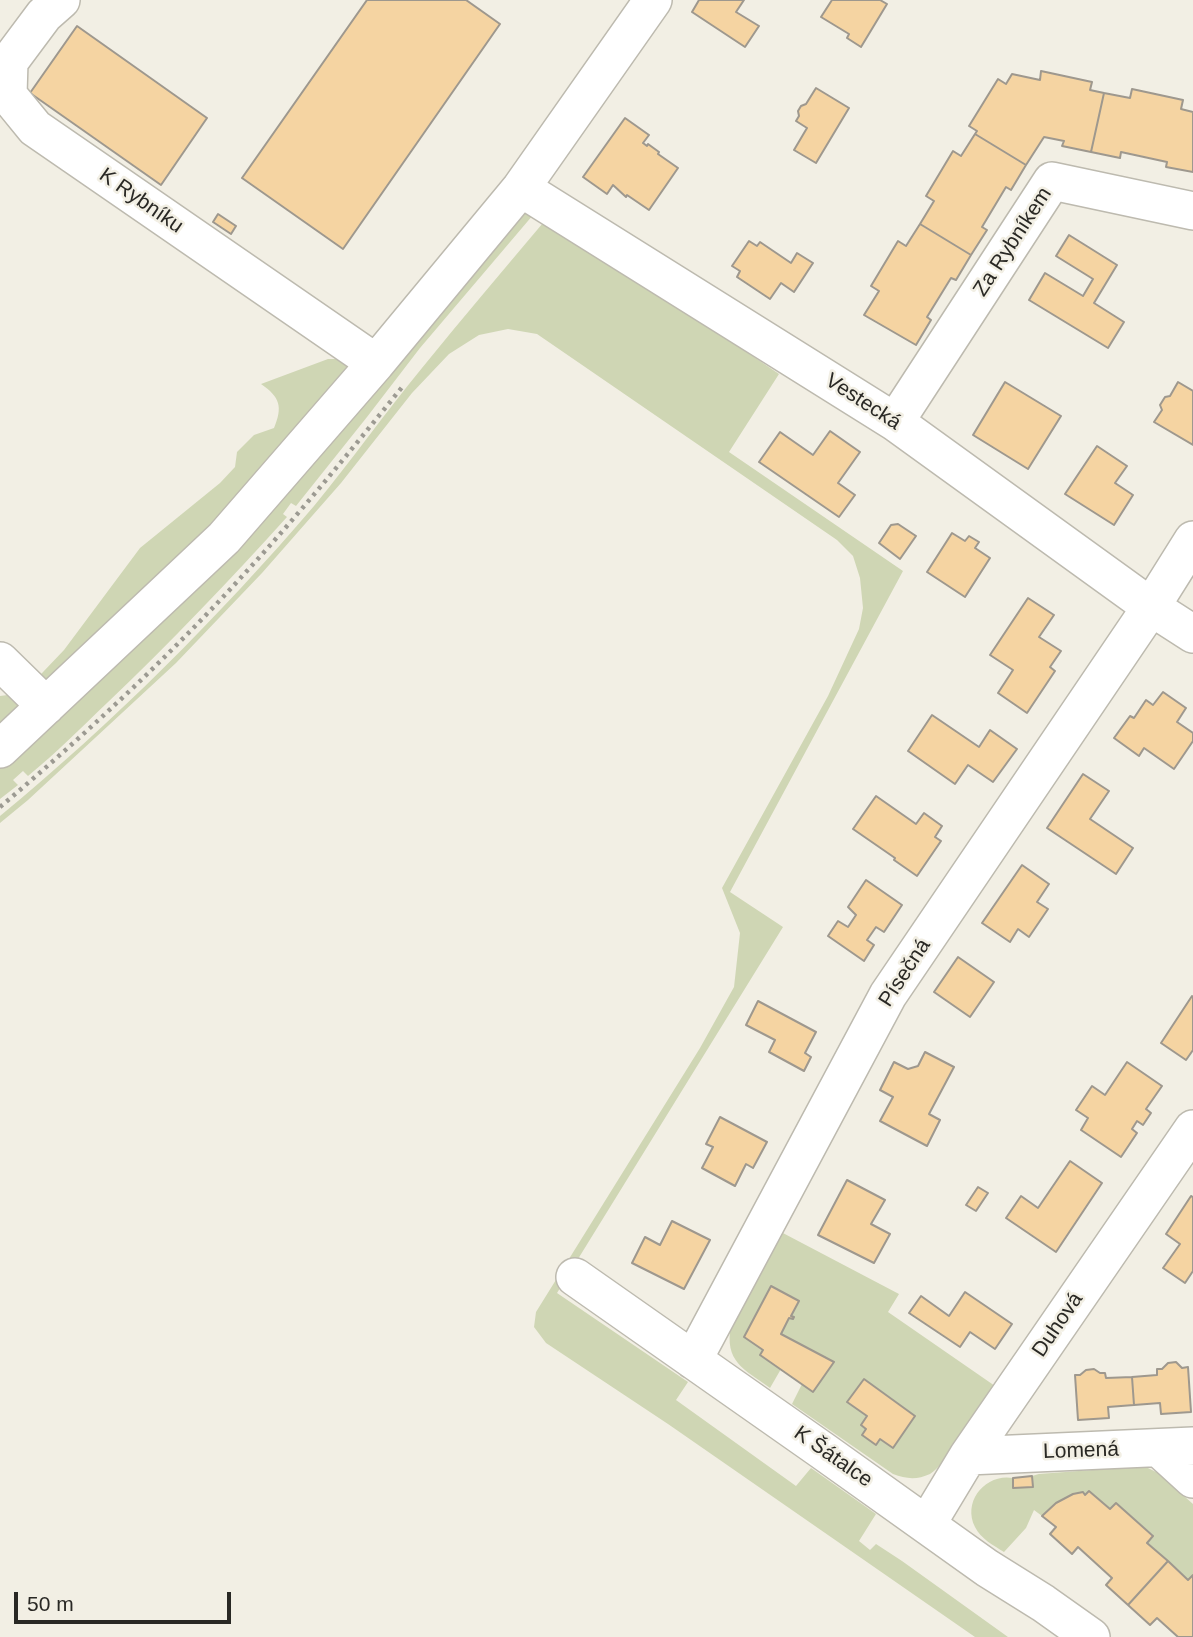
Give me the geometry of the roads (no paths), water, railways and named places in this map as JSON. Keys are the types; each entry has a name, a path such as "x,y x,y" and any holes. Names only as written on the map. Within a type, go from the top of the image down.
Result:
{"street":[{"name":"K Rybníku","path":"61,0 44,15 9,62 8,95 35,128 376,363"},
{"path":"0,748 224,538 376,363 521,188 653,0"},
{"name":"Za Rybníkem","path":"895,422 1052,181 1193,211"},
{"name":"Vestecká","path":"521,188 895,422 1151,607 1193,634"},
{"path":"1151,607 1193,540"},
{"name":"Písečná","path":"693,1360 888,995 1151,607"},
{"path":"0,661 46,706"},
{"name":"Duhová","path":"926,1524 968,1456 1193,1129"},
{"name":"K Šátalce","path":"575,1277 987,1568 1091,1637"},
{"path":"1176,1447 1193,1479"},
{"name":"Lomená","path":"968,1456 1176,1447"}]}
